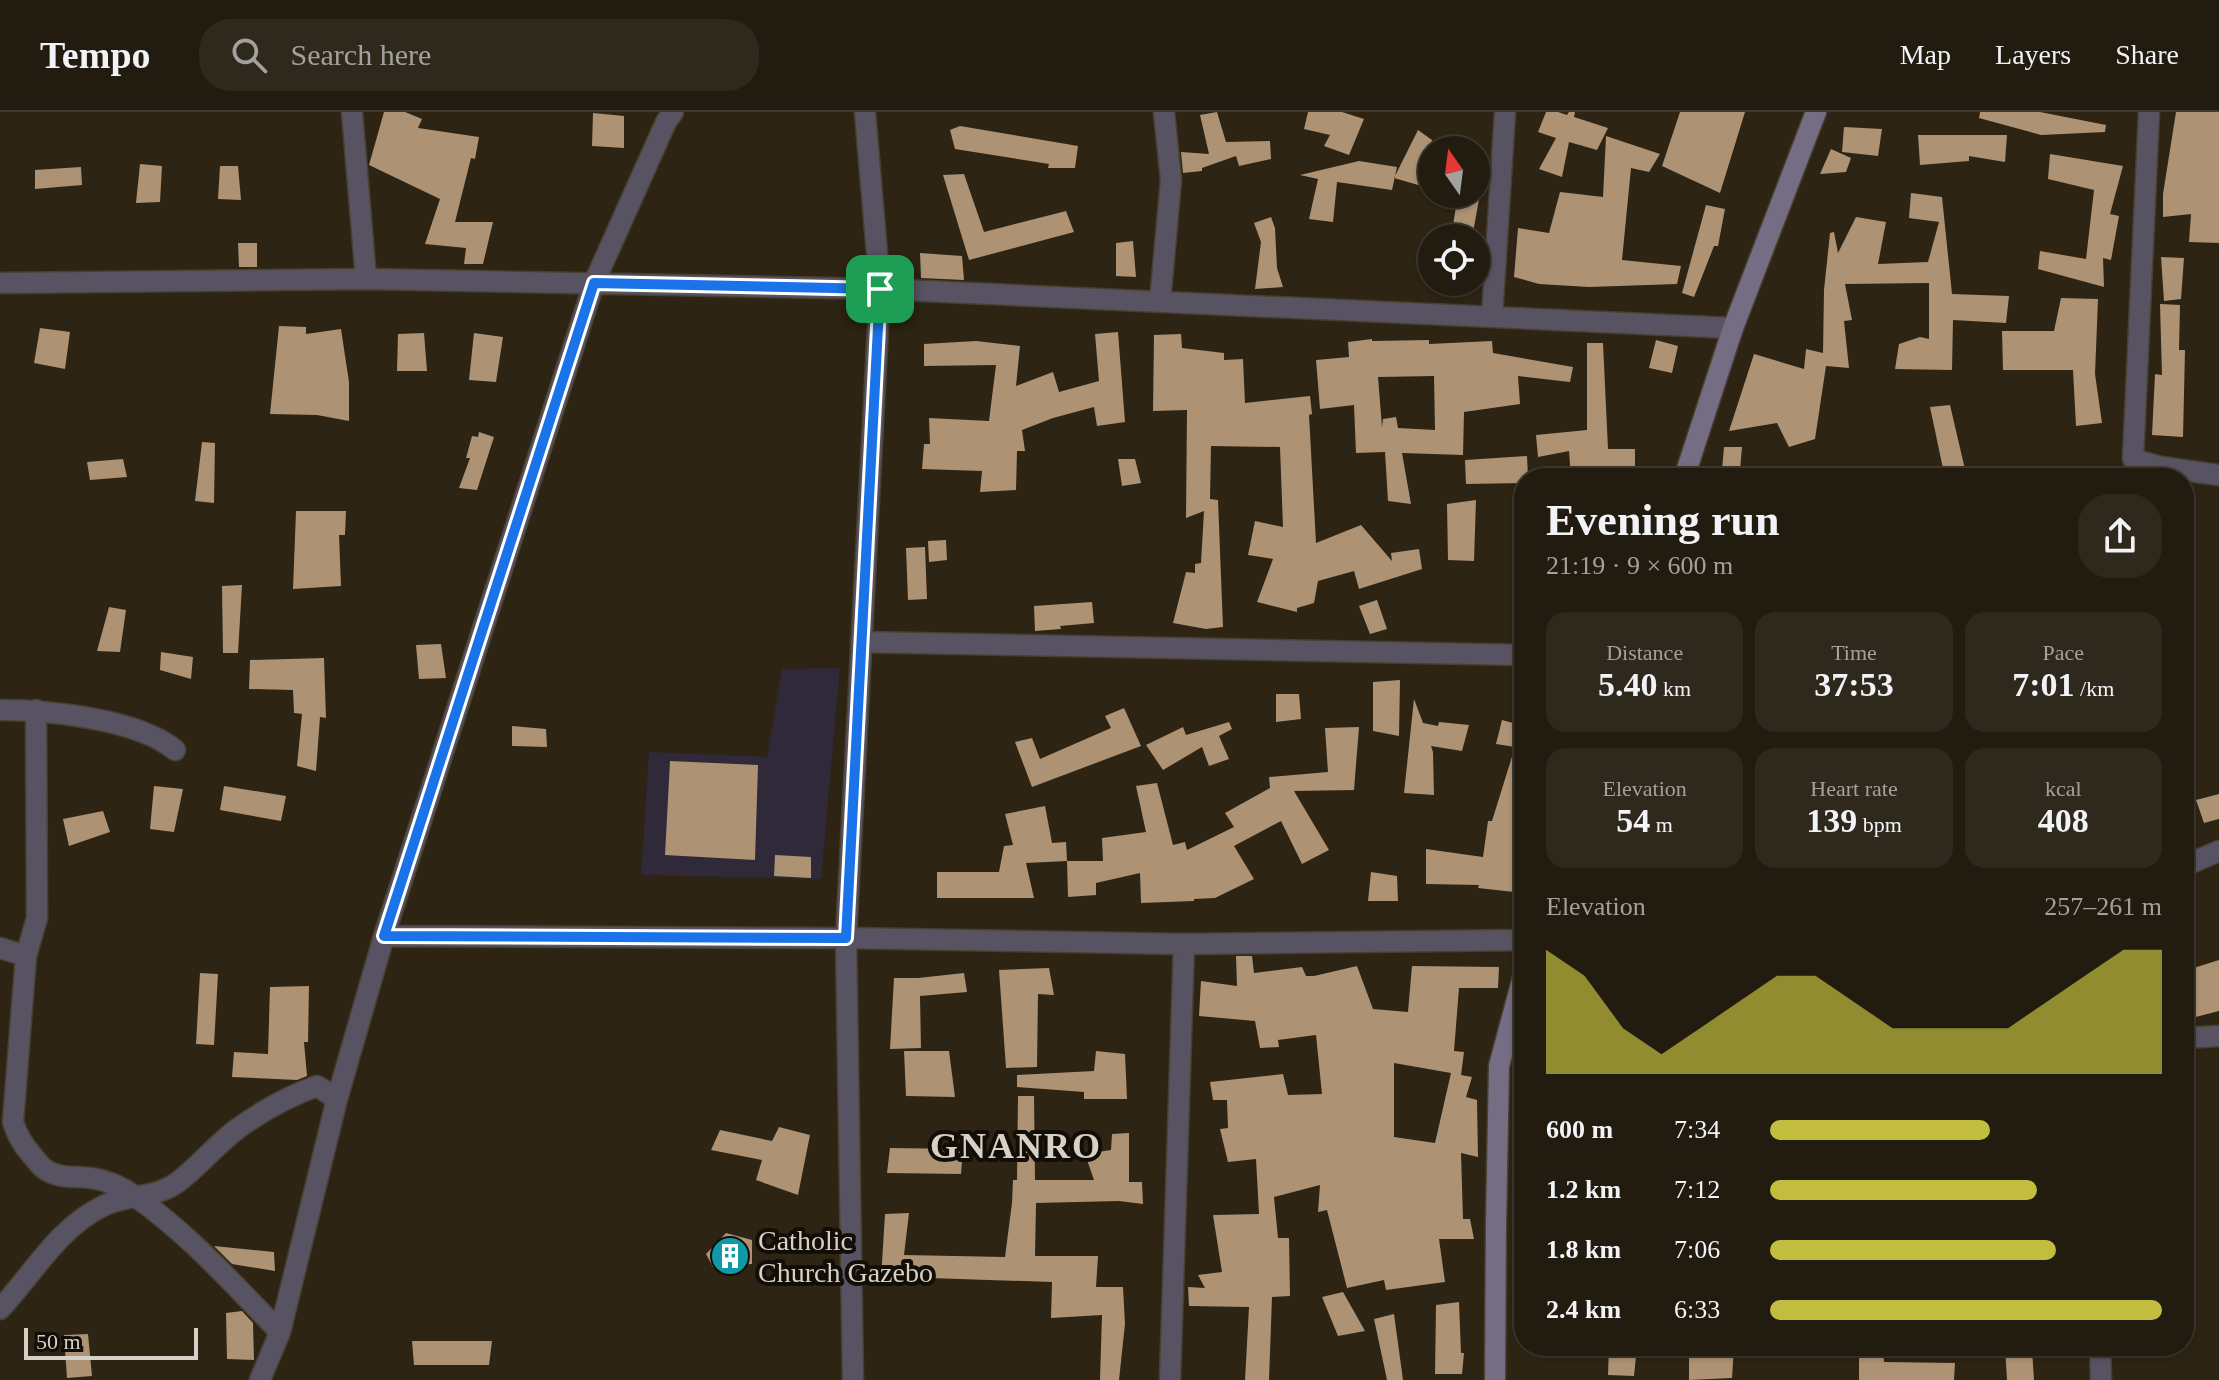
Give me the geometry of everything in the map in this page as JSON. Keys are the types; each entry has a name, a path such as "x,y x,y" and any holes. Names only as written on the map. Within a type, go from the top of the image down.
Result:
{"main road":[{"path":"1687,468 1733,328 1816,112"},
{"path":"1495,1380 1499,1066 1514,1010"}],"street":[{"path":"352,112 366,279"},
{"path":"260,1380 280,1332 337,1099 384,936 594,283 673,112"},
{"path":"853,1380 846,938 880,289 865,112"},
{"path":"1160,302 1171,180 1164,112"},
{"path":"1492,317 1505,112"},
{"path":"2132,468 2149,112"},
{"path":"0,283 366,279 880,289 1733,328"},
{"path":"2146,468 2168,468"},
{"path":"2194,472 2219,475"},
{"path":"861,642 1514,655"},
{"path":"0,710 36,710 105,721 154,736 175,750"},
{"path":"36,710 37,918 26,956 13,1122 16,1133 43,1168 53,1174 113,1183 137,1198 204,1254 280,1332"},
{"path":"2194,862 2219,851"},
{"path":"384,936 846,938 1184,944 1514,940"},
{"path":"1170,1380 1184,944"},
{"path":"0,948 26,956"},
{"path":"2194,1037 2219,1036"},
{"path":"0,1309 65,1235 101,1206 160,1192 176,1183 237,1129 291,1095 317,1086 337,1099"},
{"path":"2100,1356 2101,1380"}],"shaded area":[{"path":"840,668 821,879 641,875 649,752 767,757 782,669"}],"building":[{"path":"384,112 405,112 422,119 418,128 479,137 455,222 493,222 483,264 464,264 466,248 425,244 440,199 369,165"},
{"path":"1217,112 1226,142 1270,141 1271,159 1239,166 1236,156 1202,168 1202,171 1183,173 1181,152 1209,154 1200,115"},
{"path":"1308,112 1342,112 1364,119 1349,155 1324,146 1330,135 1304,129"},
{"path":"1546,112 1567,115 1575,112 1574,117 1608,128 1597,150 1569,142 1562,177 1539,169 1556,138 1538,132"},
{"path":"1680,112 1745,112 1720,193 1662,166"},
{"path":"1980,112 2040,112 2106,125 2105,132 2041,135 1979,118"},
{"path":"2176,112 2219,112 2219,243 2189,242 2191,214 2163,217 2163,194"},
{"path":"593,113 624,116 624,148 592,146"},
{"path":"960,126 1078,146 1075,168 1048,168 1049,164 955,149 950,130"},
{"path":"1844,127 1882,129 1878,156 1842,152"},
{"path":"1418,130 1426,136 1418,136 1418,185 1394,178"},
{"path":"1918,135 2007,135 2005,162 1969,156 1969,161 1920,165"},
{"path":"1606,136 1660,154 1649,172 1631,168 1622,260 1681,266 1677,284 1589,287 1539,284 1514,277 1518,228 1549,233 1560,192 1603,197"},
{"path":"1831,149 1851,158 1846,172 1820,174"},
{"path":"2050,154 2123,166 2110,214 2119,216 2111,260 2103,258 2104,287 2038,269 2040,251 2086,259 2094,190 2048,179"},
{"path":"1359,161 1397,167 1392,190 1337,182 1333,222 1309,219 1318,179 1300,175"},
{"path":"140,164 162,166 160,202 136,203"},
{"path":"220,166 238,166 241,200 218,199"},
{"path":"81,167 82,185 35,189 35,170"},
{"path":"964,174 984,232 1066,211 1074,232 969,260 943,175"},
{"path":"1911,193 1942,197 1952,294 2009,296 2006,323 1953,320 1952,370 1895,369 1899,344 1920,337 1929,339 1929,283 1845,284 1852,320 1844,321 1849,368 1826,366 1815,439 1789,447 1777,423 1729,431 1754,354 1804,369 1806,349 1823,353 1824,290 1830,233 1834,232 1838,253 1856,217 1886,222 1878,264 1928,262 1939,222 1909,218"},
{"path":"1706,205 1725,209 1718,246 1714,246 1694,297 1682,293"},
{"path":"1456,208 1477,208 1475,224 1453,224"},
{"path":"1271,217 1275,228 1277,268 1283,287 1255,289 1261,242 1254,223"},
{"path":"1133,241 1136,277 1116,276 1116,243"},
{"path":"238,243 257,243 257,267 239,267"},
{"path":"920,253 962,256 964,280 921,278"},
{"path":"2161,257 2184,258 2181,299 2164,301"},
{"path":"2061,298 2098,299 2095,374 2102,423 2076,426 2073,370 2003,370 2002,331 2054,331"},
{"path":"2160,304 2180,305 2179,350 2185,350 2183,437 2152,435 2155,374 2162,375"},
{"path":"279,326 306,327 306,334 341,329 349,382 349,421 317,415 270,414"},
{"path":"40,328 70,332 65,369 34,363"},
{"path":"1118,332 1125,422 1097,426 1094,407 1022,430 1025,451 1017,451 1016,490 980,492 982,471 922,469 924,444 930,444 929,418 989,421 996,365 924,366 924,344 976,341 1020,346 1016,386 1053,372 1059,392 1099,381 1095,334"},
{"path":"424,333 427,371 397,371 398,334"},
{"path":"474,333 503,337 496,382 469,380"},
{"path":"1181,334 1182,348 1224,353 1224,360 1243,359 1245,403 1310,396 1316,543 1361,525 1392,561 1391,553 1419,549 1422,569 1359,589 1354,571 1318,581 1314,603 1297,608 1297,612 1257,602 1273,559 1248,555 1255,521 1283,527 1280,447 1211,446 1210,499 1218,500 1223,627 1206,629 1173,623 1186,572 1195,573 1195,564 1201,563 1204,511 1186,518 1187,410 1153,411 1154,335"},
{"path":"1372,339 1429,340 1429,344 1492,341 1493,353 1573,367 1570,382 1518,376 1520,404 1464,412 1463,455 1402,453 1411,504 1388,501 1385,452 1356,453 1354,405 1320,409 1316,360 1349,357 1348,342","holes":["1434,376 1435,430 1398,428 1396,417 1383,419 1382,427 1378,377"]},
{"path":"1656,340 1678,346 1672,373 1649,368"},
{"path":"1587,343 1603,343 1608,449 1635,449 1635,468 1570,468 1569,451 1538,457 1536,435 1587,430"},
{"path":"1950,405 1965,468 1943,468 1930,407"},
{"path":"479,432 494,437 477,490 459,488 470,458 466,458 472,436 478,437"},
{"path":"202,442 215,443 214,503 195,501"},
{"path":"1724,447 1742,447 1740,468 1722,468"},
{"path":"1527,456 1528,468 1514,468 1514,483 1466,484 1465,460"},
{"path":"123,459 127,477 90,480 87,462"},
{"path":"1118,459 1135,459 1141,483 1122,486"},
{"path":"1476,500 1474,561 1448,560 1447,504"},
{"path":"296,511 346,511 345,535 339,535 341,586 293,589"},
{"path":"946,540 947,560 929,562 928,541"},
{"path":"925,547 927,599 908,600 906,548"},
{"path":"242,585 238,653 223,653 222,586"},
{"path":"1377,600 1387,629 1370,634 1359,606"},
{"path":"1092,602 1094,623 1035,631 1034,606"},
{"path":"109,607 126,610 120,652 97,651"},
{"path":"441,644 446,678 419,679 416,645"},
{"path":"161,652 193,657 191,679 160,670"},
{"path":"324,658 326,718 320,717 316,771 297,766 302,714 294,713 293,690 249,689 250,660"},
{"path":"1400,680 1399,736 1373,731 1373,682"},
{"path":"1276,694 1299,694 1301,719 1276,722"},
{"path":"1414,699 1423,723 1469,725 1462,751 1431,746 1434,795 1404,793"},
{"path":"1124,708 1141,746 1032,787 1015,742 1032,738 1040,759 1111,728 1105,716"},
{"path":"1502,720 1514,723 1514,747 1496,744"},
{"path":"1229,722 1232,729 1219,736 1229,759 1209,766 1202,747 1163,770 1146,745 1183,727 1186,735"},
{"path":"512,726 546,729 547,747 512,746"},
{"path":"1359,727 1354,790 1294,791 1329,850 1302,864 1281,821 1234,846 1254,879 1215,898 1141,903 1140,873 1096,883 1096,895 1068,897 1067,861 1103,861 1102,838 1146,832 1136,786 1157,783 1173,845 1185,842 1187,850 1234,827 1225,813 1270,788 1269,777 1328,772 1325,728"},
{"path":"1514,750 1514,892 1478,888 1479,885 1426,884 1426,849 1483,857 1488,821 1492,821"},
{"path":"670,761 758,765 755,860 665,855"},
{"path":"154,786 183,789 174,832 150,829"},
{"path":"224,786 286,796 281,821 220,810"},
{"path":"2219,794 2219,819 2204,823 2196,800"},
{"path":"1045,806 1052,843 1066,842 1067,861 1026,863 1034,898 937,898 937,872 999,872 1004,846 1013,845 1005,814"},
{"path":"103,811 110,832 69,846 63,819"},
{"path":"775,855 811,857 811,878 774,876"},
{"path":"1371,872 1397,876 1398,901 1368,901"},
{"path":"1236,956 1252,956 1254,973 1302,967 1306,976 1314,976 1357,966 1373,1009 1408,1012 1412,966 1499,967 1498,988 1459,988 1454,1051 1464,1052 1461,1075 1472,1077 1466,1097 1477,1100 1478,1157 1461,1153 1463,1219 1470,1219 1474,1239 1439,1239 1445,1282 1386,1290 1384,1280 1347,1288 1327,1210 1318,1212 1320,1185 1274,1197 1278,1238 1289,1238 1290,1296 1272,1297 1269,1380 1245,1380 1249,1307 1189,1306 1188,1287 1205,1288 1198,1275 1222,1272 1213,1215 1259,1214 1256,1159 1228,1162 1220,1129 1228,1128 1227,1100 1213,1100 1210,1082 1283,1074 1288,1095 1322,1094 1316,1035 1278,1040 1279,1047 1260,1048 1255,1021 1199,1016 1201,981 1237,986","holes":["1394,1063 1451,1073 1435,1143 1394,1137"]},
{"path":"2219,960 2219,1011 2194,1017 2194,968"},
{"path":"1049,968 1054,995 1038,994 1037,1067 1006,1068 999,970"},
{"path":"200,973 218,974 214,1045 196,1044"},
{"path":"964,973 967,992 920,996 921,1048 890,1049 894,978"},
{"path":"309,986 308,1042 304,1042 307,1076 297,1080 232,1077 234,1052 268,1054 270,987"},
{"path":"904,1051 949,1051 955,1097 906,1096"},
{"path":"1096,1051 1125,1054 1127,1099 1084,1099 1084,1092 1017,1087 1017,1075 1094,1071"},
{"path":"1018,1096 1034,1096 1035,1180 1094,1180 1085,1154 1111,1150 1112,1134 1129,1133 1129,1182 1142,1182 1143,1204 1119,1201 1036,1203 1035,1256 1098,1256 1096,1287 1123,1287 1125,1324 1119,1380 1100,1380 1102,1315 1051,1318 1052,1282 881,1279 885,1214 909,1213 904,1255 1005,1257 1013,1180 1017,1180"},
{"path":"779,1127 810,1135 798,1195 756,1180 762,1160 711,1150 720,1130 772,1141"},
{"path":"890,1148 963,1149 961,1174 887,1173"},
{"name":"Catholic Church Gazebo","path":"726,1233 752,1240 752,1264 713,1267 706,1254"},
{"path":"214,1246 274,1252 275,1271 232,1264"},
{"path":"1343,1292 1365,1331 1338,1336 1322,1297"},
{"path":"1459,1302 1461,1353 1464,1353 1462,1374 1435,1374 1436,1305"},
{"path":"242,1311 253,1323 254,1360 227,1359 226,1313"},
{"path":"1394,1314 1403,1380 1387,1380 1374,1319"},
{"path":"88,1334 92,1376 67,1378 64,1335"},
{"path":"412,1341 492,1341 489,1365 414,1365"},
{"path":"1609,1356 1636,1356 1634,1376 1608,1375"},
{"path":"1689,1356 1733,1356 1732,1378 1689,1380"},
{"path":"1859,1356 1884,1356 1884,1362 1955,1363 1954,1380 1859,1380"},
{"path":"2006,1356 2032,1356 2034,1380 2007,1380"}],"place":[{"name":"Catholic Church Gazebo","path":"730,1256"}],"district":[{"name":"GNANRO","path":"1016,1146"}],"route":[{"path":"594,283 880,289 846,938 384,936 594,283"}]}
